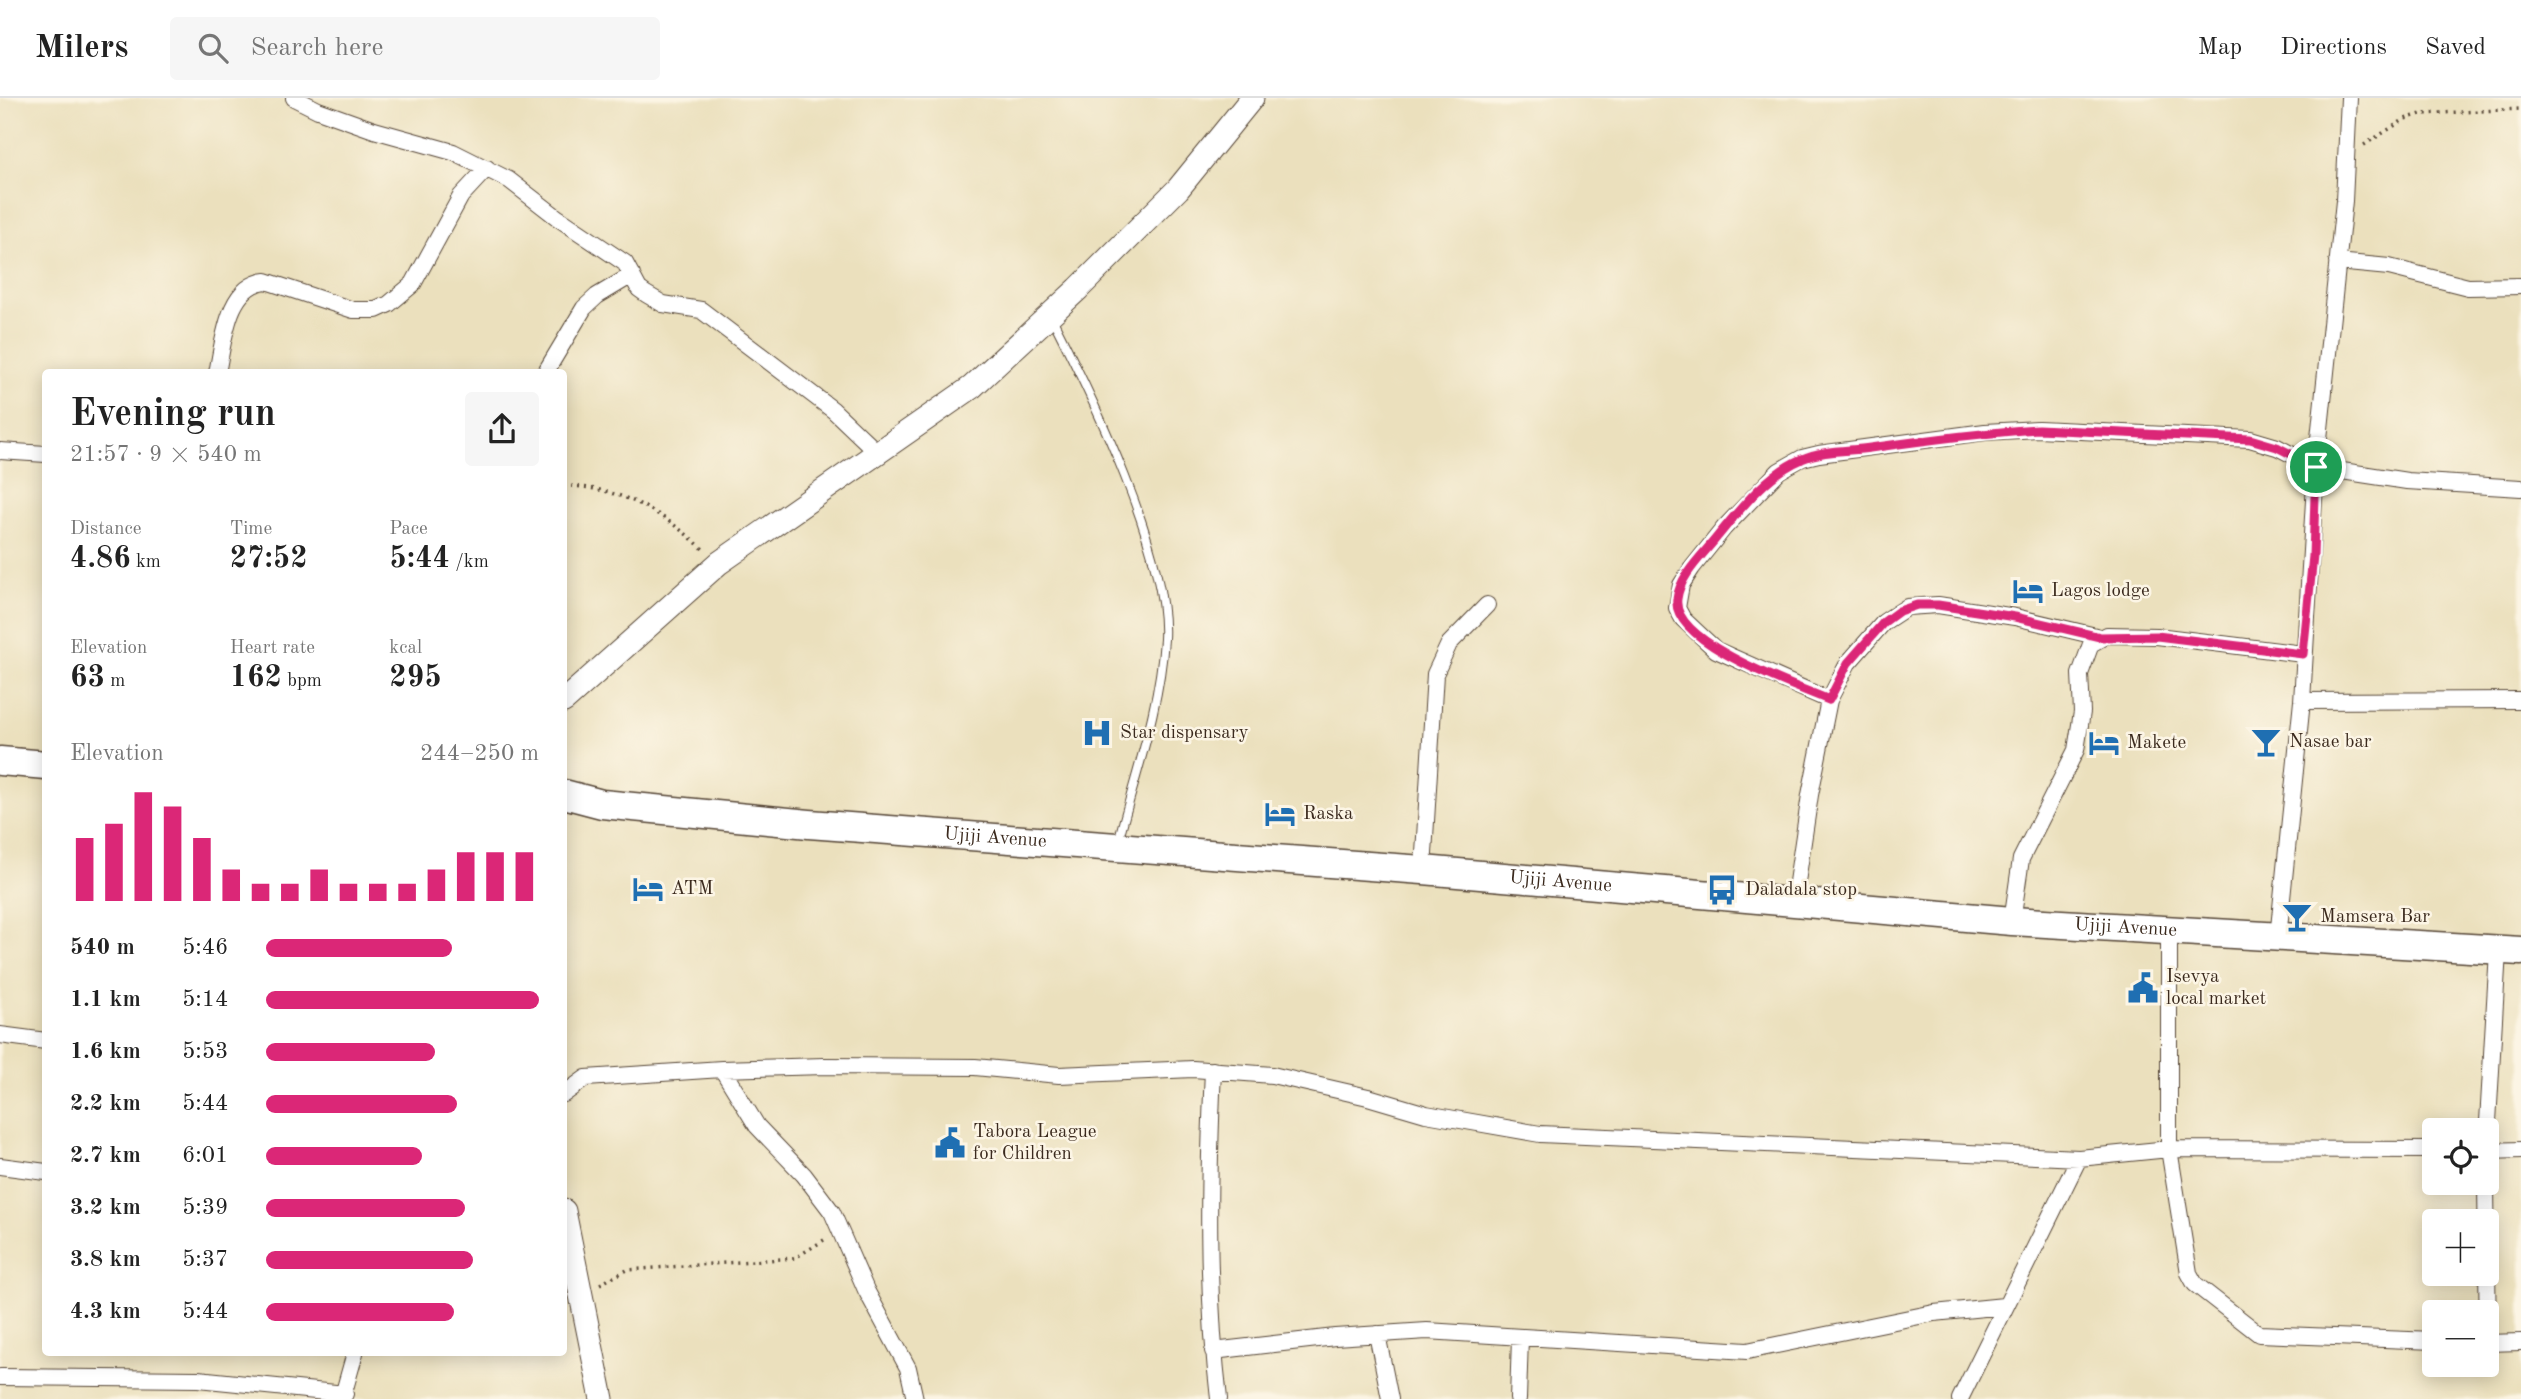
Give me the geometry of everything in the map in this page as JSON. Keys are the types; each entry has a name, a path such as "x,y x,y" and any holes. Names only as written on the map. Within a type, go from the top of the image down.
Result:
{"highway":[{"path":"0,761 42,765"},
{"path":"567,794 602,804"},
{"name":"Ujiji Avenue","path":"602,804 809,824 1423,870 2012,921 2510,951"},
{"path":"567,810 602,804"}],"main road":[{"path":"567,699 719,563 972,387 1178,189 1252,98"},
{"path":"567,1226 602,1399"}],"street":[{"path":"294,98 318,110 453,152 487,168 616,256 627,265 639,289 656,300 701,310 833,410 878,453"},
{"path":"2278,938 2302,701 2303,654 2313,556 2316,467 2348,148 2349,98"},
{"path":"218,369 227,326 243,288 252,282 266,281 353,310 376,310 389,304 413,284 461,196 487,168"},
{"path":"2336,262 2389,267 2468,287 2521,286"},
{"path":"547,369 584,308 597,296 632,275"},
{"path":"1829,700 1716,650 1683,619 1677,608 1681,585 1724,528 1779,471 1802,458 1911,440 2038,429 2250,439 2277,447 2316,467 2407,481 2521,488"},
{"path":"0,451 42,454"},
{"path":"1423,870 1435,674 1449,644 1488,605"},
{"path":"1794,902 1810,795 1829,700 1848,663 1884,622 1907,607 1938,605 2002,615 2100,637 2157,636 2303,654"},
{"path":"2012,921 2021,859 2076,750 2082,712 2080,674 2086,653 2100,637"},
{"path":"2302,701 2521,699"},
{"path":"2169,931 2169,1149 2189,1273 2195,1284 2246,1326 2270,1337 2422,1341"},
{"path":"2490,1118 2510,951"},
{"path":"0,1035 42,1040"},
{"path":"567,1092 586,1078 722,1069 825,1066 975,1067 1059,1075 1172,1069 1213,1070 1272,1075 1368,1097 1426,1114 1540,1134 2080,1158 2169,1149 2422,1150"},
{"path":"722,1069 757,1126 818,1191 908,1368 915,1399"},
{"path":"1213,1070 1209,1257 1213,1351 1219,1399"},
{"path":"2499,1151 2521,1150"},
{"path":"1961,1399 2004,1306 2080,1158"},
{"path":"0,1166 42,1171"},
{"path":"2486,1195 2487,1300"},
{"path":"1213,1351 1377,1334 1440,1331 1747,1351 1934,1313 2004,1306"},
{"path":"1377,1334 1390,1399"},
{"path":"1518,1399 1520,1338"},
{"path":"2499,1343 2521,1342"},
{"path":"0,1377 198,1379 343,1396 354,1356"}],"lane":[{"path":"1050,314 1077,368 1150,546 1164,629 1152,712 1117,848"}],"path":[{"path":"2348,148 2371,143 2393,125 2421,114 2521,109"},
{"path":"567,486 588,486 624,496 686,533 719,563"},
{"path":"598,1285 627,1270 795,1258 820,1243 838,1227"}],"place":[{"name":"Lagos lodge","path":"2028,591"},
{"name":"Star dispensary","path":"1097,733"},
{"name":"Nasae bar","path":"2266,742"},
{"name":"Makete","path":"2104,743"},
{"name":"Raska","path":"1280,814"},
{"name":"ATM","path":"648,889"},
{"name":"Daladala stop","path":"1722,890"},
{"name":"Mamsera Bar","path":"2297,917"},
{"name":"Isevya local market","path":"2143,988"},
{"name":"Tabora League for Children","path":"950,1143"}],"route":[{"path":"2038,429 2250,439 2277,447 2316,467 2313,556 2303,654 2209,645 2157,636 2121,634 2100,637 2015,617 1938,605 1917,605 1899,611 1884,622 1848,663 1829,700 1762,673 1716,650 1683,619 1677,608 1681,585 1692,568 1753,496 1779,471 1802,458 1819,454 1911,440 2038,429"}]}
